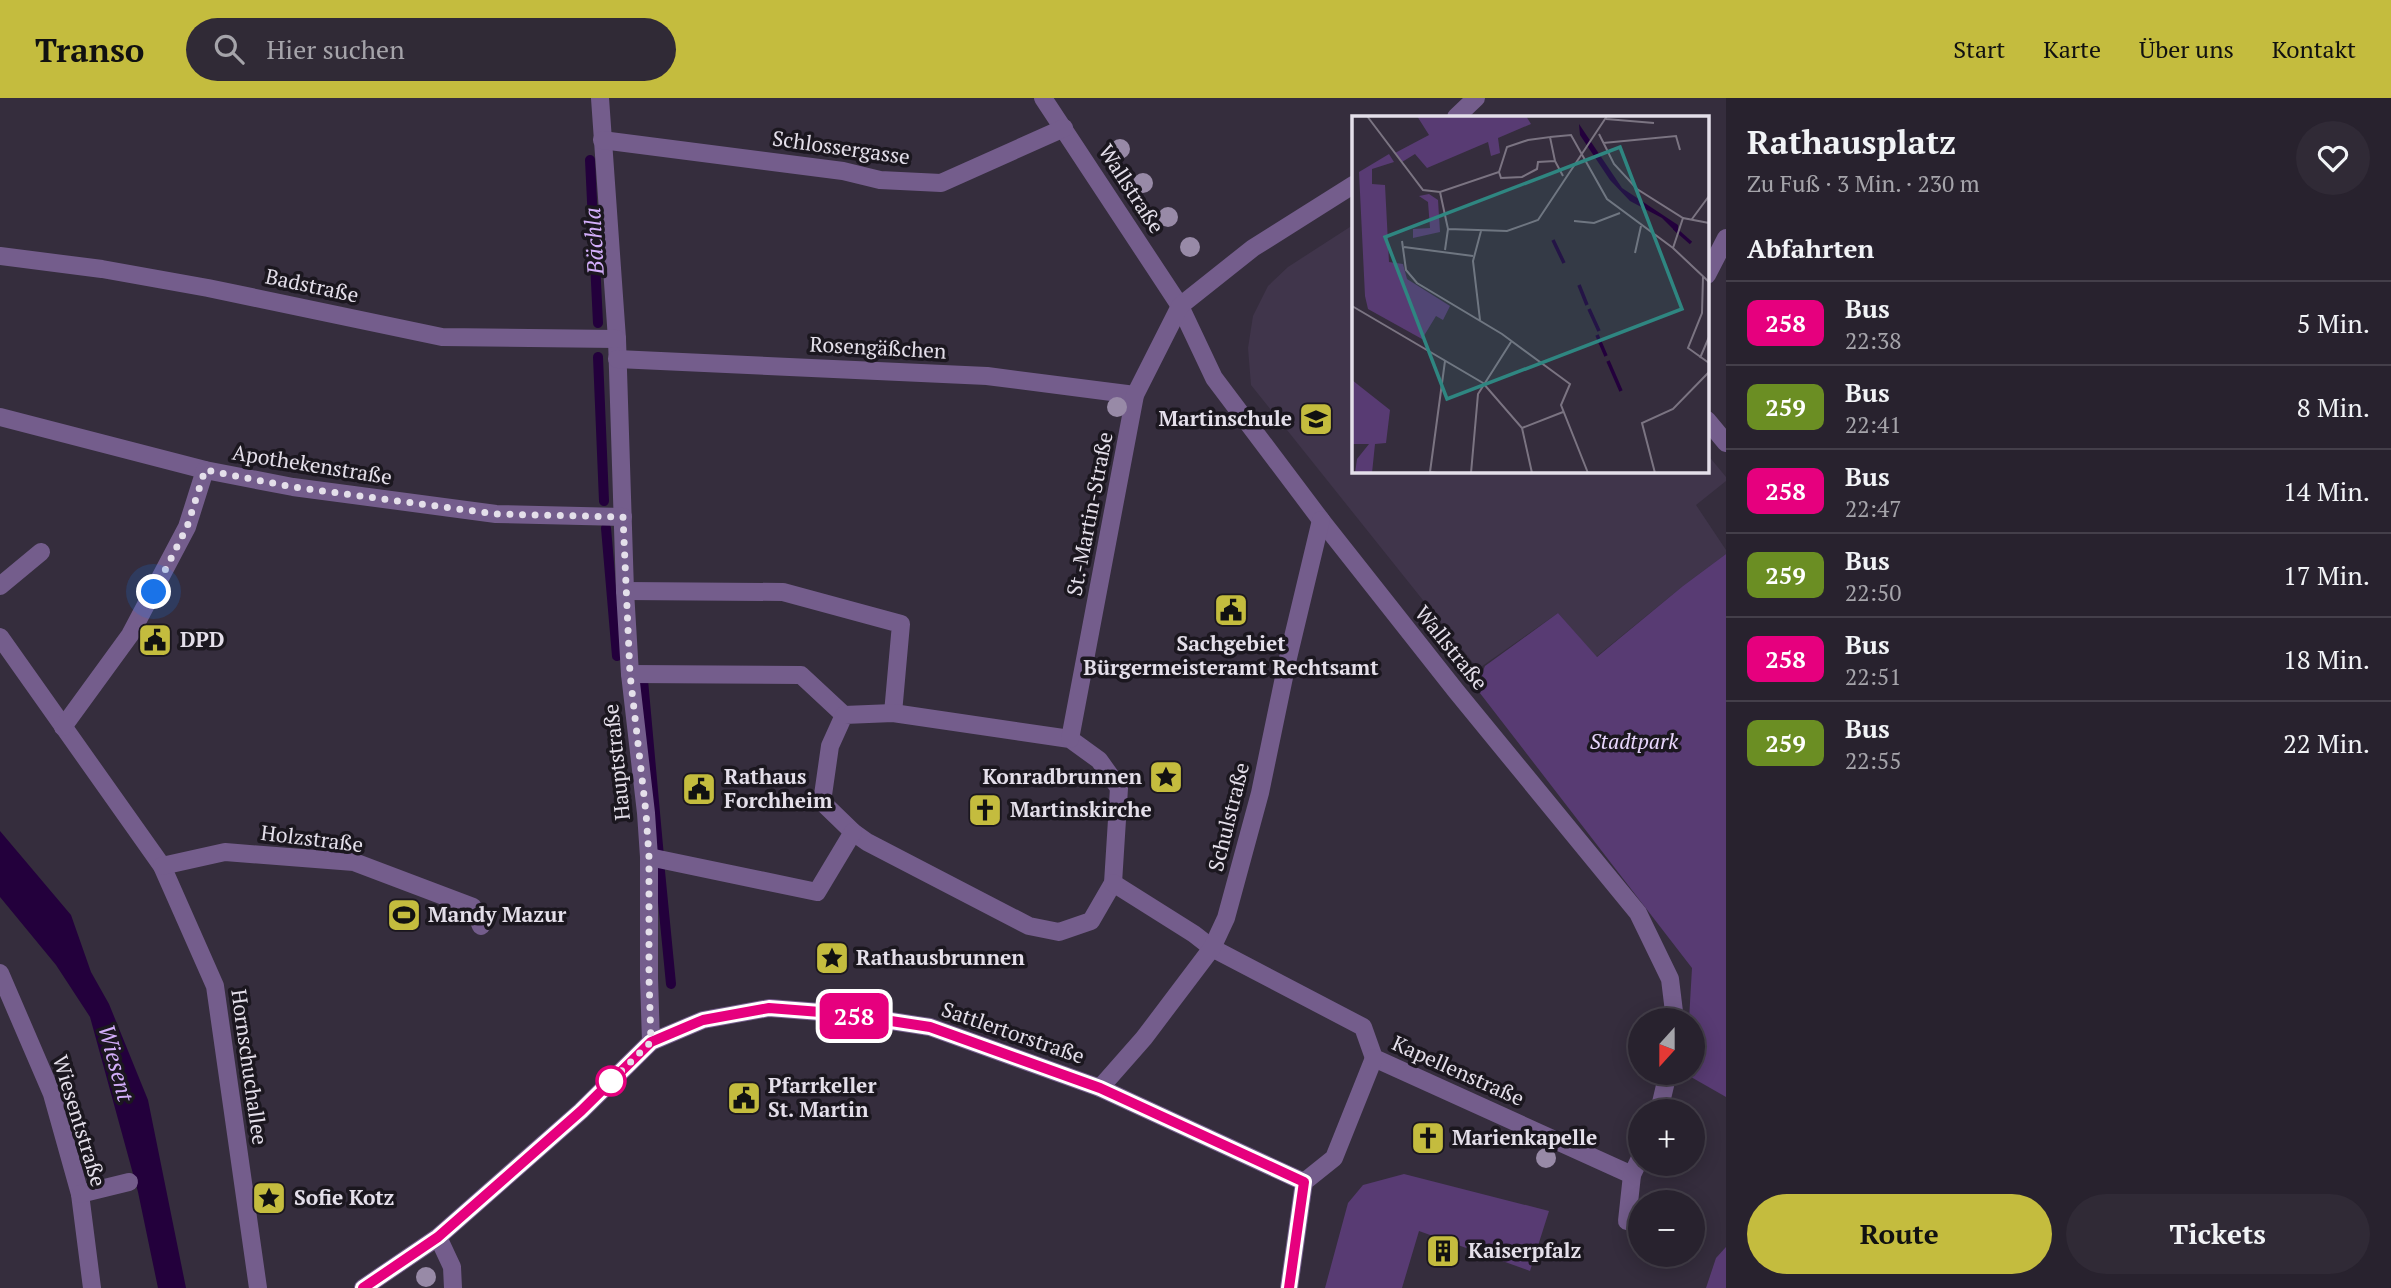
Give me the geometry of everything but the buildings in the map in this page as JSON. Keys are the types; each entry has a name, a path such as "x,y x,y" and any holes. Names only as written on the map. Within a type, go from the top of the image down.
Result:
{"street":[{"name":"Hauptstraße","path":"600,98 617,339 630,674 649,857 651,1042"},
{"name":"Wallstraße","path":"1043,98 1180,306 1214,378 1321,520 1456,691 1638,913 1670,979 1674,1008"},
{"path":"1460,111 1476,98"},
{"name":"Schlossergasse","path":"602,140 843,171 880,180 941,183 1063,128"},
{"path":"1180,306 1253,248 1352,186"},
{"path":"1708,273 1726,238"},
{"name":"Badstraße","path":"0,256 102,268 442,337 617,339"},
{"name":"St.-Martin-Straße","path":"1070,739 1135,395 1180,306"},
{"name":"Rosengäßchen","path":"617,359 987,376 1135,395"},
{"name":"Apothekenstraße","path":"0,416 205,470 293,487 496,514 623,517"},
{"path":"1708,422 1726,443"},
{"path":"63,727 130,635 166,570 187,527 205,470"},
{"name":"Schulstraße","path":"1100,1088 1144,1038 1212,948 1226,918 1260,793 1288,658 1321,520"},
{"path":"0,586 41,552"},
{"path":"625,591 783,592 901,624 893,713"},
{"name":"Hornschuchallee","path":"0,637 162,866 215,986 258,1288"},
{"path":"630,674 802,675 844,715 893,713 1070,739 1099,760 1119,788 1113,883 1091,921 1059,932 1029,926 867,842 853,832 822,802 830,746 844,715"},
{"path":"649,857 817,892 853,832"},
{"name":"Holzstraße","path":"162,866 225,852 354,862 473,907 481,926"},
{"path":"1113,883 1212,948"},
{"name":"Kapellenstraße","path":"1212,948 1363,1027 1374,1058 1628,1173"},
{"name":"Wiesentstraße","path":"0,973 52,1094 80,1194 92,1288"},
{"name":"Sattlertorstraße","path":"651,1042 703,1020 769,1008 846,1014 930,1027 1100,1088 1304,1182"},
{"path":"363,1288 438,1237 581,1111 651,1042"},
{"path":"1289,1288 1304,1182 1334,1158 1374,1058"},
{"path":"1627,1221 1632,1176"},
{"path":"80,1194 129,1182"},
{"path":"438,1237 452,1267 453,1288"}],"shaded area":[{"name":"Martinschule","path":"1352,226 1352,472 1708,472 1708,455 1726,477 1726,481 1696,505 1726,554 1596,657 1558,613 1478,669 1251,385 1248,348 1253,316 1268,286 1288,267"}],"green space":[{"name":"Stadtpark","path":"1726,554 1726,1097 1705,1085 1705,1008 1690,1008 1692,968 1476,688 1485,666 1558,613 1597,657"},
{"path":"1404,1174 1549,1211 1530,1271 1419,1231 1402,1288 1325,1288 1348,1203 1363,1185"},
{"path":"1726,1247 1726,1288 1706,1288 1716,1258"}],"water":[{"name":"Wiesent","path":"0,831 71,915 91,972 109,1004 148,1100 186,1288 158,1288 138,1192 90,1017 56,965 0,897"}],"waterway":[{"name":"Bächla","path":"590,160 598,323"},
{"name":"Bächla","path":"598,357 604,501"},
{"name":"Bächla","path":"606,528 617,656"},
{"name":"Bächla","path":"643,680 659,857"},
{"name":"Bächla","path":"659,861 671,984"}],"bus line":[{"name":"258","path":"363,1288 438,1237 581,1111 651,1042 703,1020 769,1008 846,1014 930,1027 1100,1088 1304,1182 1289,1288"}],"place":[{"name":"Martinschule","path":"1316,419"},
{"name":"Sachgebiet Bürgermeisteramt Rechtsamt","path":"1231,610"},
{"name":"DPD","path":"155,640"},
{"name":"Konradbrunnen","path":"1166,777"},
{"name":"Rathaus Forchheim","path":"699,789"},
{"name":"Martinskirche","path":"985,810"},
{"name":"Mandy Mazur","path":"404,915"},
{"name":"Rathausbrunnen","path":"832,958"},
{"name":"Pfarrkeller St. Martin","path":"744,1098"},
{"name":"Marienkapelle","path":"1428,1138"},
{"name":"Sofie Kotz","path":"269,1198"},
{"name":"Kaiserpfalz","path":"1443,1251"}],"route":[{"path":"154,592 187,527 205,470 293,487 496,514 623,517 630,674 649,857 651,1042 611,1081"}]}
